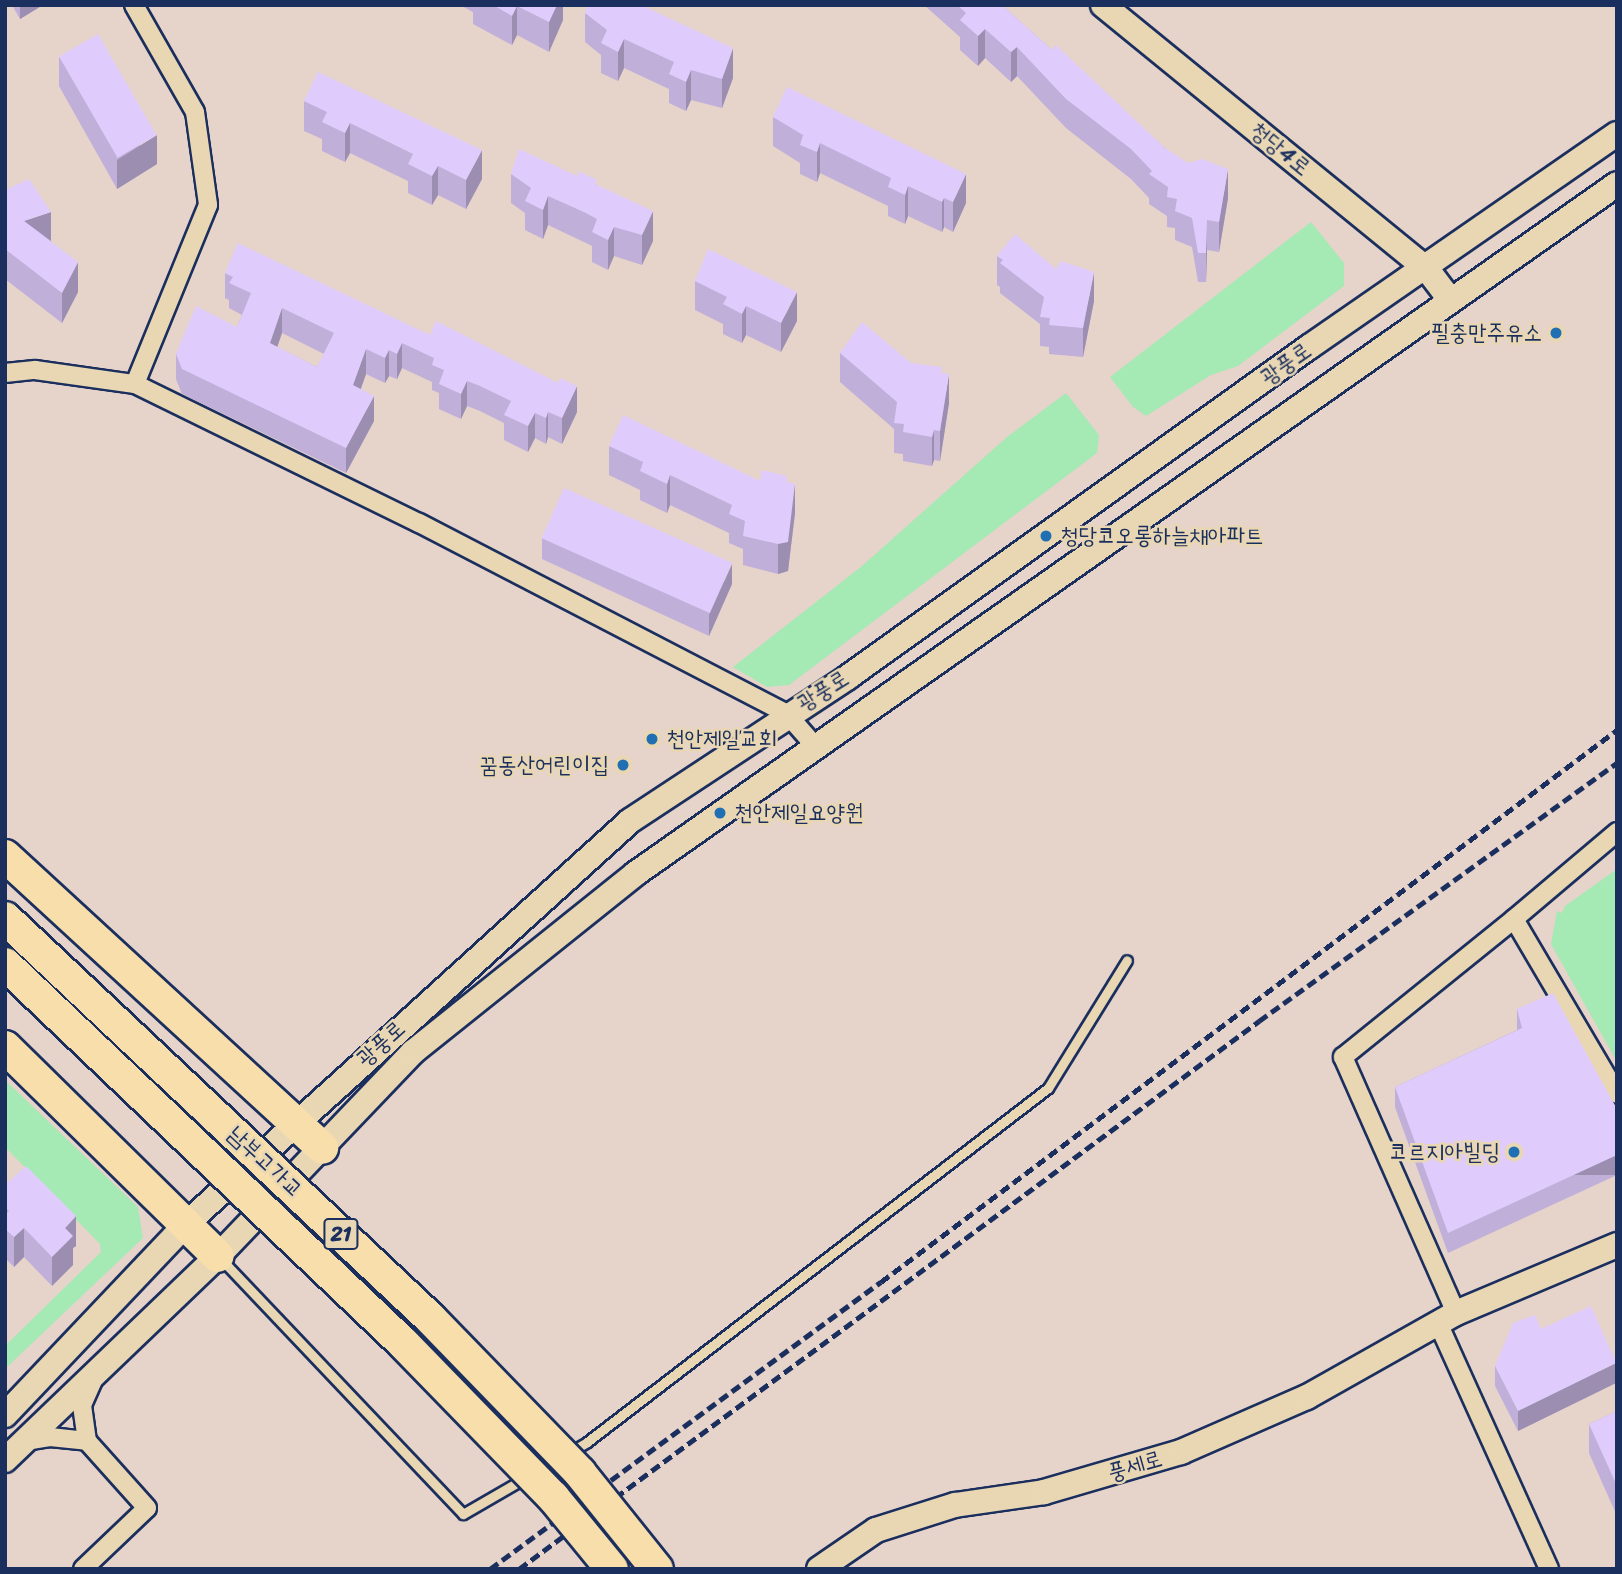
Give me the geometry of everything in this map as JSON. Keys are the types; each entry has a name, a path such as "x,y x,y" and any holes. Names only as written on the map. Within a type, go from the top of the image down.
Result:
{"highway":[{"path":"5,856 323,1148"},
{"name":"남부고가교","path":"5,918 431,1319 580,1473 657,1569"},
{"name":"남부고가교","path":"5,964 404,1344 553,1497 612,1569"},
{"path":"5,1047 218,1256"}],"main road":[{"name":"청당4로","path":"1103,5 1427,269 1450,299"},
{"name":"광풍로","path":"5,1415 186,1224 294,1122 630,821 787,714 848,677 1309,347 1427,269 1617,134"},
{"name":"광풍로","path":"5,1460 218,1256 424,1044 635,874 1617,184"},
{"name":"풍세로","path":"819,1569 876,1530 956,1505 1044,1492 1181,1452 1307,1397 1447,1318 1617,1245"}],"street":[{"path":"134,5 194,113 208,205 135,384"},
{"path":"5,373 35,370 135,384 419,523 787,714 815,746"},
{"path":"1549,1569 1343,1057 1617,832"},
{"path":"1514,919 1617,1094"},
{"path":"83,1569 147,1508 87,1441 82,1405 97,1370"},
{"path":"25,1441 50,1437 87,1441"}],"lane":[{"path":"218,1256 463,1514 587,1442 1048,1088 1126,960"}],"green space":[{"path":"1311,222 1344,263 1344,286 1238,366 1211,375 1146,416 1133,407 1110,377"},
{"path":"1066,393 1099,435 1097,453 789,685 767,687 733,667 862,566 1007,437"},
{"path":"1617,869 1617,1062 1551,944 1557,911 1562,913 1565,906"},
{"path":"5,1080 138,1207 143,1238 5,1369 5,1346 101,1252 100,1244 5,1147"}],"building":[{"path":"493,5 557,5 549,22 517,6 512,16"},
{"path":"588,5 641,5 733,48 722,79 691,70 686,82 669,74 674,62 624,39 618,52 601,43 607,30 585,13"},
{"path":"957,5 1002,5 1052,50 1056,45 1165,148 1188,163 1202,159 1228,169 1219,222 1207,220 1206,253 1198,253 1192,218 1175,211 1177,199 1167,197 1168,187 1149,174 1152,171 1131,149 1066,99 1017,47 1011,52 985,29 978,36 960,20 966,13"},
{"path":"98,34 156,135 118,158 59,56"},
{"path":"318,72 482,150 466,180 438,166 432,176 408,164 413,154 350,123 345,133 322,122 327,112 304,101"},
{"path":"787,87 966,174 953,202 944,198 942,202 908,186 905,195 888,187 891,178 820,143 817,152 800,145 803,135 773,117"},
{"path":"519,149 577,176 579,171 597,180 595,184 653,211 642,235 614,227 608,240 592,232 597,219 586,213 548,196 543,210 525,201 531,188 511,174"},
{"path":"29,179 51,212 24,221 78,262 62,293 5,249 5,190"},
{"path":"1015,234 1056,269 1061,261 1094,272 1083,328 1049,325 1050,318 1040,317 1044,297 1000,263 1003,260 997,256"},
{"path":"238,243 430,335 436,321 558,383 560,378 577,386 562,418 548,412 546,418 535,413 528,426 504,415 511,401 480,386 467,381 461,394 439,384 444,370 432,365 434,358 402,343 397,354 389,350 385,358 366,349 353,385 374,396 346,448 182,369 176,354 196,306 237,327 251,293 229,283 233,277 225,273","holes":["282,308 334,333 317,367 270,343"]},
{"path":"708,249 797,292 781,323 746,306 742,314 723,304 727,297 695,281"},
{"path":"862,322 911,363 942,367 941,373 949,374 940,431 934,430 932,437 903,432 904,424 894,423 897,402 840,353"},
{"path":"623,415 760,481 762,470 787,476 787,482 795,484 788,542 778,544 743,536 745,521 729,514 732,505 670,475 667,484 640,471 643,462 609,446"},
{"path":"564,488 732,563 710,613 542,538"},
{"name":"코르지아빌딩","path":"1553,993 1617,1109 1617,1155 1448,1233 1395,1087 1522,1028 1517,1009"},
{"path":"26,1166 76,1216 65,1228 73,1236 52,1257 24,1228 14,1237 5,1229 5,1215 9,1211 5,1207 5,1185"},
{"path":"1591,1306 1616,1363 1518,1411 1495,1366 1513,1323 1535,1315 1541,1329"},
{"path":"1617,1411 1617,1486 1589,1424"}],"railway":[{"path":"490,1569 881,1282 1617,730"},
{"path":"519,1569 1259,1021 1617,763"}],"place":[{"name":"필충만주유소","path":"1556,333"},
{"name":"청당코오롱하늘채아파트","path":"1046,536"},
{"name":"천안제일교회","path":"652,739"},
{"name":"꿈동산어린이집","path":"623,765"},
{"name":"천안제일요양원","path":"720,813"},
{"name":"코르지아빌딩","path":"1514,1152"}]}
